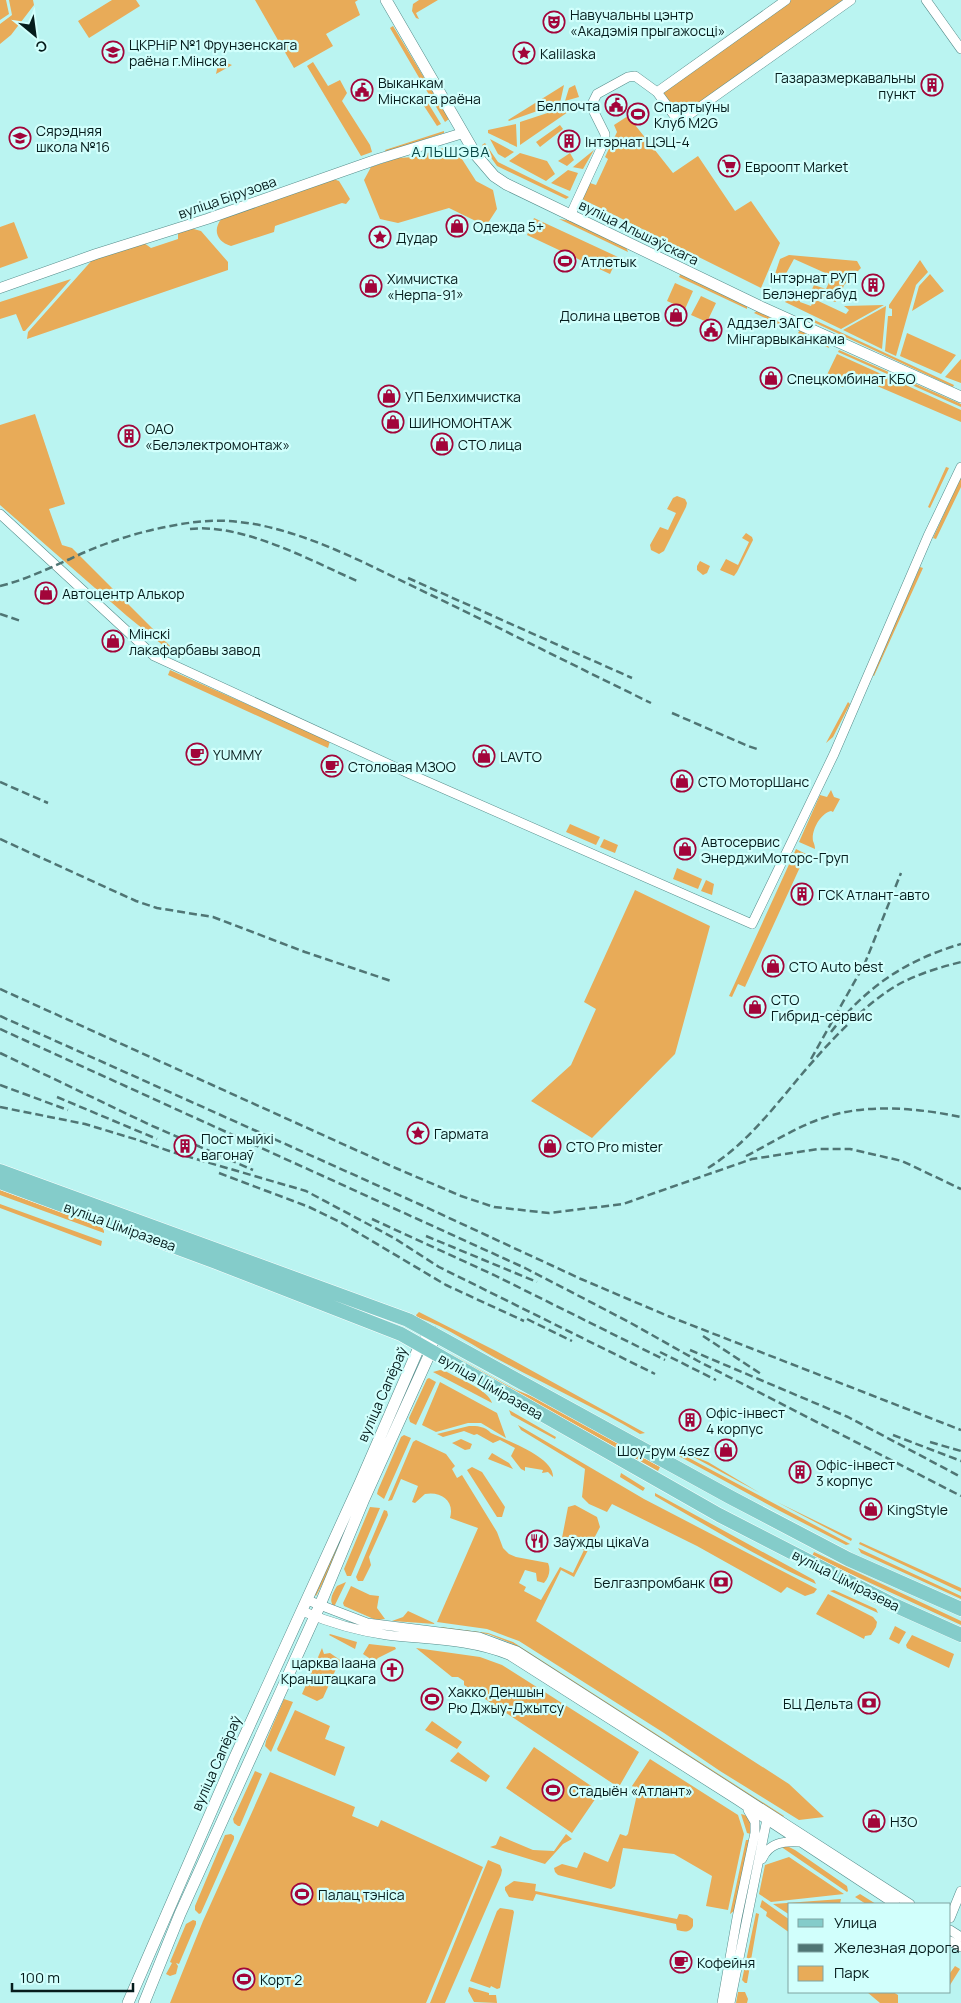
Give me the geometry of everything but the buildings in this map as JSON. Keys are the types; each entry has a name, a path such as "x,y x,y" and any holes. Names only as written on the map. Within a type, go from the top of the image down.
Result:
{"main road":[{"name":"вуліца Альшэўскага","path":"386,0 476,155 494,176 570,216 761,307 961,397"},
{"name":"вуліца Ціміразева","path":"0,1171 400,1317 433,1332 712,1488 848,1559 961,1609"},
{"name":"вуліца Ціміразева","path":"0,1182 216,1262 382,1327 425,1348 719,1515 894,1605 961,1635"},
{"name":"вуліца Сапёраў","path":"128,2003 235,1757 433,1332"},
{"name":"вуліца Сапёраў","path":"144,2003 210,1847 320,1605 425,1348"},
{"path":"702,1505 712,1488"},
{"path":"719,1515 730,1497"}],"street":[{"path":"657,92 786,0"},
{"path":"570,216 605,140 605,134 590,106 597,94 628,76 635,76 657,92 678,122 851,0"},
{"path":"926,0 961,49"},
{"name":"вуліца Бірузова","path":"0,288 96,254 207,219 378,159 463,133"},
{"path":"0,514 154,656 410,774 752,924 800,821 834,754 928,536 961,467"},
{"path":"307,1600 369,1628"},
{"path":"302,1611 314,1616 369,1628 488,1647 509,1655 736,1800 908,1903"},
{"path":"387,1631 479,1637 517,1651 561,1678 800,1842 893,1903"},
{"path":"722,2003 756,1828 753,1817 736,1800"},
{"path":"756,1828 766,1817"},
{"path":"730,2003 758,1868 766,1817"},
{"path":"758,1868 765,1852 770,1848 780,1842 800,1842"},
{"path":"951,1916 961,1891"}],"green space":[{"path":"0,0 6,0 9,14 0,20"},
{"path":"9,0 33,0 34,5 11,35 0,44 0,24 12,15"},
{"path":"112,0 136,0 140,6 89,38 78,21"},
{"path":"255,0 358,0 355,2 360,15 326,34 333,46 294,68"},
{"path":"419,0 438,0 416,13 419,19 416,18 412,11 413,4"},
{"path":"791,0 847,0 681,118 661,92"},
{"path":"393,26 449,119 445,122 390,28"},
{"path":"219,60 232,65 216,74"},
{"path":"313,62 328,86 340,80 347,93 342,101 370,145 372,152 361,156 307,66"},
{"path":"564,85 560,103 508,120"},
{"path":"575,85 579,97 565,101 569,88"},
{"path":"584,101 520,145 520,122"},
{"path":"428,103 441,124 437,126 424,106"},
{"path":"628,116 673,173 698,156 735,211 751,201 780,243 761,288 582,199 590,183 596,185 608,159 605,157 617,132 614,125"},
{"path":"516,124 517,147 488,133 488,130"},
{"path":"560,125 563,129 540,147 536,142"},
{"path":"444,131 444,133 386,152 385,150"},
{"path":"490,139 514,152 505,158 498,154"},
{"path":"485,143 498,162 569,197 566,199 497,166 482,145"},
{"path":"453,145 476,181 493,190 497,209 486,226 449,208 398,223 380,219 364,180 371,167 398,158 415,157"},
{"path":"594,150 583,169 572,167 573,167"},
{"path":"520,153 547,161 555,174 546,181 509,161"},
{"path":"570,153 574,160 567,166 558,161"},
{"path":"568,170 578,173 570,191 551,183"},
{"path":"333,179 339,181 350,199 346,204 342,203 275,226 274,232 231,246 219,239 217,227 222,218"},
{"path":"534,218 618,257 610,274 527,235"},
{"path":"559,219 573,221 626,247 628,252"},
{"path":"14,222 28,258 0,268 0,227"},
{"path":"190,228 201,231 228,262 228,270 27,339 28,332 94,258 144,243 151,248 178,239 178,232"},
{"path":"789,255 857,261 861,268 844,285 842,291 846,295 835,302 811,291 814,285 826,289 832,276 794,259 783,279 775,274 780,259"},
{"path":"920,260 928,272 916,285 896,356 885,351 888,316 892,316 892,309 889,308 889,305"},
{"path":"681,273 747,304 747,309 679,277"},
{"path":"930,274 944,291 912,311 919,286"},
{"path":"71,279 25,331 23,331 16,314 0,319 0,302"},
{"path":"675,283 693,291 685,309 667,301"},
{"path":"791,291 800,295 800,302 811,306 814,299 846,314 849,310 844,306 884,305 841,329 785,302"},
{"path":"701,296 716,303 707,322 691,315"},
{"path":"886,306 882,349 843,330"},
{"path":"758,310 791,326 789,329 754,313"},
{"path":"808,317 954,385 953,387 809,320"},
{"path":"800,330 827,342 829,348 798,333"},
{"path":"907,333 956,355 941,374 900,356"},
{"path":"839,350 961,404 961,407 838,352"},
{"path":"837,354 961,410 961,422 849,374 843,387 825,379"},
{"path":"961,359 961,383 945,377"},
{"path":"35,414 65,504 49,509 62,545 72,548 183,659 127,616 0,505 0,425"},
{"path":"946,467 949,468 930,508 928,507"},
{"path":"961,477 961,487 936,539 933,538"},
{"path":"677,496 685,499 686,507 664,551 659,554 651,550 650,545 660,527 668,530 676,513 667,509 673,498"},
{"path":"746,533 753,540 737,572 734,576 720,570 726,559 738,565 749,542 742,538"},
{"path":"700,561 710,566 707,573 703,575 697,570"},
{"path":"920,567 923,568 874,676 872,675"},
{"path":"170,670 330,741 328,748 168,675"},
{"path":"848,702 850,704 833,737 826,743"},
{"path":"831,790 834,797 840,799 833,812 827,812 820,818 815,827 813,841 815,849 799,842 820,795 827,797"},
{"path":"570,824 600,837 596,845 566,832"},
{"path":"604,839 618,845 615,853 600,847"},
{"path":"796,849 806,854 745,987 738,984 732,997 729,996"},
{"path":"677,868 702,879 698,889 673,879"},
{"path":"706,880 714,884 712,895 701,891"},
{"path":"635,890 710,926 675,1054 592,1138 531,1101 571,1065 596,1009 584,1002"},
{"path":"0,1190 102,1227 104,1233 0,1195"},
{"path":"0,1204 102,1241 101,1246 0,1208"},
{"path":"419,1312 496,1351 645,1433 640,1434 590,1406 505,1363 451,1332 417,1317 416,1315"},
{"path":"450,1355 516,1390 539,1399 660,1467 658,1471"},
{"path":"440,1370 479,1389 490,1398 492,1403 433,1372"},
{"path":"413,1372 328,1573 316,1596 314,1594"},
{"path":"429,1378 436,1382 416,1425 410,1422 409,1418"},
{"path":"440,1382 497,1413 506,1438 481,1423 468,1423 436,1432 422,1425"},
{"path":"509,1410 556,1437 555,1439 511,1415"},
{"path":"518,1425 644,1499 817,1589 814,1593 805,1596 787,1587 781,1593 697,1546 612,1504 607,1512 589,1504 582,1497 585,1469 521,1430"},
{"path":"469,1426 484,1428 538,1456 551,1470 553,1477 548,1472 542,1473 543,1470 525,1467 525,1471 521,1469 511,1456 515,1448 500,1440 493,1443 477,1434 474,1435 464,1431 443,1437 437,1434"},
{"path":"404,1435 411,1438 384,1499 377,1494 378,1490 401,1437"},
{"path":"461,1439 472,1444 470,1449 465,1450 452,1443"},
{"path":"416,1440 446,1454 455,1466 452,1469 457,1478 462,1475 497,1532 503,1548 509,1554 548,1563 549,1573 544,1583 537,1581 536,1573 525,1570 519,1583 526,1587 524,1591 541,1600 560,1567 573,1573 584,1550 562,1538 568,1507 575,1505 597,1517 600,1527 574,1577 561,1570 536,1621 789,1784 824,1817 799,1820 519,1641 487,1629 437,1622 478,1528 450,1518 449,1502 436,1494 425,1494 415,1503 412,1502 418,1486 401,1479 392,1500 388,1501 413,1442"},
{"path":"676,1451 850,1544 846,1545 780,1511 675,1454"},
{"path":"492,1453 509,1463 513,1469 488,1459"},
{"path":"688,1454 708,1462 760,1493"},
{"path":"472,1467 482,1472 505,1507 502,1517 497,1517 467,1470"},
{"path":"621,1473 645,1488 643,1491 620,1477"},
{"path":"655,1493 814,1580 816,1584 734,1542 655,1496"},
{"path":"777,1502 851,1538 851,1541"},
{"path":"370,1507 380,1508 351,1576 347,1576 344,1569"},
{"path":"384,1510 387,1511 388,1515 369,1557 371,1565 363,1581 358,1581 356,1577"},
{"path":"860,1542 961,1588 961,1592 859,1544"},
{"path":"858,1548 961,1596 961,1599 861,1553"},
{"path":"814,1552 961,1621 961,1625 812,1556"},
{"path":"346,1582 334,1607 331,1602 333,1594 337,1586"},
{"path":"351,1586 370,1595 379,1596 377,1608 385,1619 376,1620 344,1606 343,1603"},
{"path":"834,1590 876,1609 878,1613 830,1591"},
{"path":"828,1594 873,1617 877,1622 871,1635 865,1636 864,1639 816,1614"},
{"path":"408,1611 436,1624 392,1621 403,1617"},
{"path":"895,1626 906,1632 899,1644 889,1639"},
{"path":"441,1627 488,1633 513,1642 784,1816 782,1818 513,1644 488,1634 440,1629"},
{"path":"329,1635 357,1642 355,1649"},
{"path":"912,1635 954,1654 949,1668 907,1648 906,1645"},
{"path":"369,1644 395,1647 396,1649 378,1658 372,1664 369,1663 369,1658 363,1654"},
{"path":"322,1648 324,1654 330,1653 343,1662 343,1666 336,1669 323,1698 317,1701 302,1694"},
{"path":"416,1648 480,1657 502,1665 639,1752 620,1785 615,1785 464,1685 464,1681 458,1677 452,1677"},
{"path":"284,1699 293,1702 271,1752 265,1746 266,1741"},
{"path":"295,1710 330,1726 325,1739 345,1747 335,1776 278,1751 277,1749"},
{"path":"432,1721 462,1742 457,1749 425,1730"},
{"name":"Стадыён «Атлант»","path":"534,1747 600,1792 572,1833 506,1788"},
{"path":"458,1752 490,1776 486,1782 450,1761"},
{"path":"650,1759 738,1815 744,1834 728,1910 706,1906 712,1876 674,1854 623,1848 615,1886 611,1889 558,1875 555,1872 554,1868 562,1864 577,1868 584,1852 608,1862 620,1834 626,1836 628,1834 638,1790 632,1786"},
{"path":"255,1771 262,1774 240,1826 238,1826 234,1823 233,1819"},
{"path":"270,1772 355,1807 352,1816 378,1827 381,1820 483,1867 426,2003 170,2003 203,1921"},
{"path":"741,1814 749,1819 751,1834 747,1833"},
{"path":"231,1834 234,1836 234,1839 199,1914 195,1910 195,1906 225,1835"},
{"path":"566,1834 572,1839 563,1844 545,1864 490,1847 496,1845 500,1836 533,1850 554,1851"},
{"path":"746,1840 750,1840 734,1911 730,1914"},
{"path":"780,1846 795,1850 847,1886 848,1891 847,1892"},
{"path":"789,1857 844,1894 771,1902 759,1894 765,1865"},
{"path":"488,1860 500,1865 501,1875 445,2003 430,2003"},
{"path":"514,1881 536,1884 535,1891 677,1919 679,1914 687,1915 693,1919 693,1926 688,1931 677,1930 676,1924 536,1894 533,1901 509,1897 505,1887"},
{"path":"860,1894 874,1903 864,1903 855,1897"},
{"path":"841,1899 840,1903 788,1903 788,1914 773,1904"},
{"path":"762,1900 788,1919 788,1932 766,1916 767,1912 760,1907"},
{"path":"500,1908 513,1910 514,1912 500,1988 497,1989 470,1981 497,1911"},
{"path":"756,1913 759,1914 747,1983 745,1983 742,1980"},
{"path":"193,1920 196,1921 196,1924 179,1964 176,1963 178,1966 176,1974 170,1976 166,1974 172,1963 170,1962 186,1924"},
{"path":"955,1966 960,1969 951,1983 951,1972"},
{"path":"469,1987 489,1993 489,1995 496,1995 497,2003 474,2002 468,1991"},
{"path":"738,1992 745,1992 748,1999 747,2003 736,2003"},
{"path":"868,1993 895,1993 898,1995 898,2003 880,2003"}],"railway":[{"path":"0,586 36,574 116,540 148,531 196,522 226,521 257,525 317,542 376,568 651,703"},
{"path":"190,529 210,529 253,537 357,581"},
{"path":"408,578 632,678"},
{"path":"0,614 21,621"},
{"path":"672,713 760,750"},
{"path":"0,782 48,803"},
{"path":"0,839 136,901 157,908 213,917 305,952 391,981"},
{"path":"811,1059 865,963 901,873"},
{"path":"831,1032 858,1002 888,977 922,958 961,944"},
{"path":"708,1168 743,1141 829,1043 873,1002 903,982 961,962"},
{"path":"0,989 398,1169 461,1196 494,1207 549,1213 623,1204 752,1159 818,1149 850,1149 902,1161 961,1189"},
{"path":"0,1016 419,1204 581,1279 668,1316 961,1430"},
{"path":"0,1029 525,1268 629,1322 698,1361 961,1496"},
{"path":"0,1053 148,1124 253,1170"},
{"path":"0,1085 68,1110"},
{"path":"57,1097 157,1139"},
{"path":"0,1107 85,1124 172,1152 306,1191 394,1238 439,1267 655,1374"},
{"path":"746,1156 803,1126 839,1113 892,1108 927,1111 961,1117"},
{"path":"219,1173 309,1207 340,1222 446,1285 524,1321"},
{"path":"372,1219 494,1275 665,1360"},
{"path":"426,1236 537,1282"},
{"path":"527,1319 572,1341"},
{"path":"703,1336 761,1374"},
{"path":"690,1350 848,1417 961,1477"},
{"path":"660,1352 716,1380"},
{"path":"893,1435 961,1461"},
{"path":"930,1442 961,1451"}],"place":[{"name":"Навучальны цэнтр «Акадэмія прыгажосці»","path":"554,22"},
{"name":"ЦКРНіР №1 Фрунзенскага раёна г.Мінска","path":"113,52"},
{"name":"Kalilaska","path":"524,53"},
{"name":"Газаразмеркавальны пункт","path":"932,85"},
{"name":"Выканкам Мінскага раёна","path":"362,90"},
{"name":"Белпочта","path":"616,105"},
{"name":"Спартыўны Клуб M2G","path":"638,114"},
{"name":"Сярэдняя школа №16","path":"20,138"},
{"name":"Інтэрнат ЦЭЦ-4","path":"569,141"},
{"name":"Евроопт Market","path":"729,166"},
{"name":"Одежда 5+","path":"457,226"},
{"name":"Дудар","path":"380,237"},
{"name":"Атлетык","path":"565,261"},
{"name":"Інтэрнат РУП Белэнергабуд","path":"873,285"},
{"name":"Химчистка «Нерпа-91»","path":"371,286"},
{"name":"Долина цветов","path":"676,315"},
{"name":"Аддзел ЗАГС Мінгарвыканкама","path":"711,330"},
{"name":"Спецкомбинат КБО","path":"771,378"},
{"name":"УП Белхимчистка","path":"389,396"},
{"name":"ШИНОМОНТАЖ","path":"393,422"},
{"name":"ОАО «Белэлектромонтаж»","path":"129,436"},
{"name":"СТО лица","path":"442,444"},
{"name":"Автоцентр Алькор","path":"46,593"},
{"name":"Мінскі лакафарбавы завод","path":"113,641"},
{"name":"YUMMY","path":"197,754"},
{"name":"LAVTO","path":"484,756"},
{"name":"Столовая МЗОО","path":"332,766"},
{"name":"СТО МоторШанс","path":"682,781"},
{"name":"Автосервис ЭнерджиМоторс-Груп","path":"685,849"},
{"name":"ГСК Атлант-авто","path":"802,894"},
{"name":"СТО Auto best","path":"773,966"},
{"name":"СТО Гибрид-сервис","path":"755,1007"},
{"name":"Гармата","path":"418,1133"},
{"name":"Пост мыйкі вагонаў","path":"185,1146"},
{"name":"СТО Pro mister","path":"550,1146"},
{"name":"Офіс-інвест 4 корпус","path":"690,1420"},
{"name":"Шоу-рум 4sez","path":"726,1450"},
{"name":"Офіс-інвест 3 корпус","path":"800,1472"},
{"name":"KingStyle","path":"871,1509"},
{"name":"Заўжды цікаVа","path":"537,1541"},
{"name":"Белгазпромбанк","path":"721,1582"},
{"name":"царква Іаана Кранштацкага","path":"392,1670"},
{"name":"Хакко Деншын Рю Джыу-Джытсу","path":"432,1699"},
{"name":"БЦ Дельта","path":"869,1703"},
{"name":"Стадыён «Атлант»","path":"553,1790"},
{"name":"H3O","path":"874,1821"},
{"name":"Палац тэніса","path":"302,1894"},
{"name":"Кофейня","path":"681,1962"},
{"name":"Корт 2","path":"244,1979"}],"district":[{"name":"АЛЬШЭВА","path":"451,151"}]}
